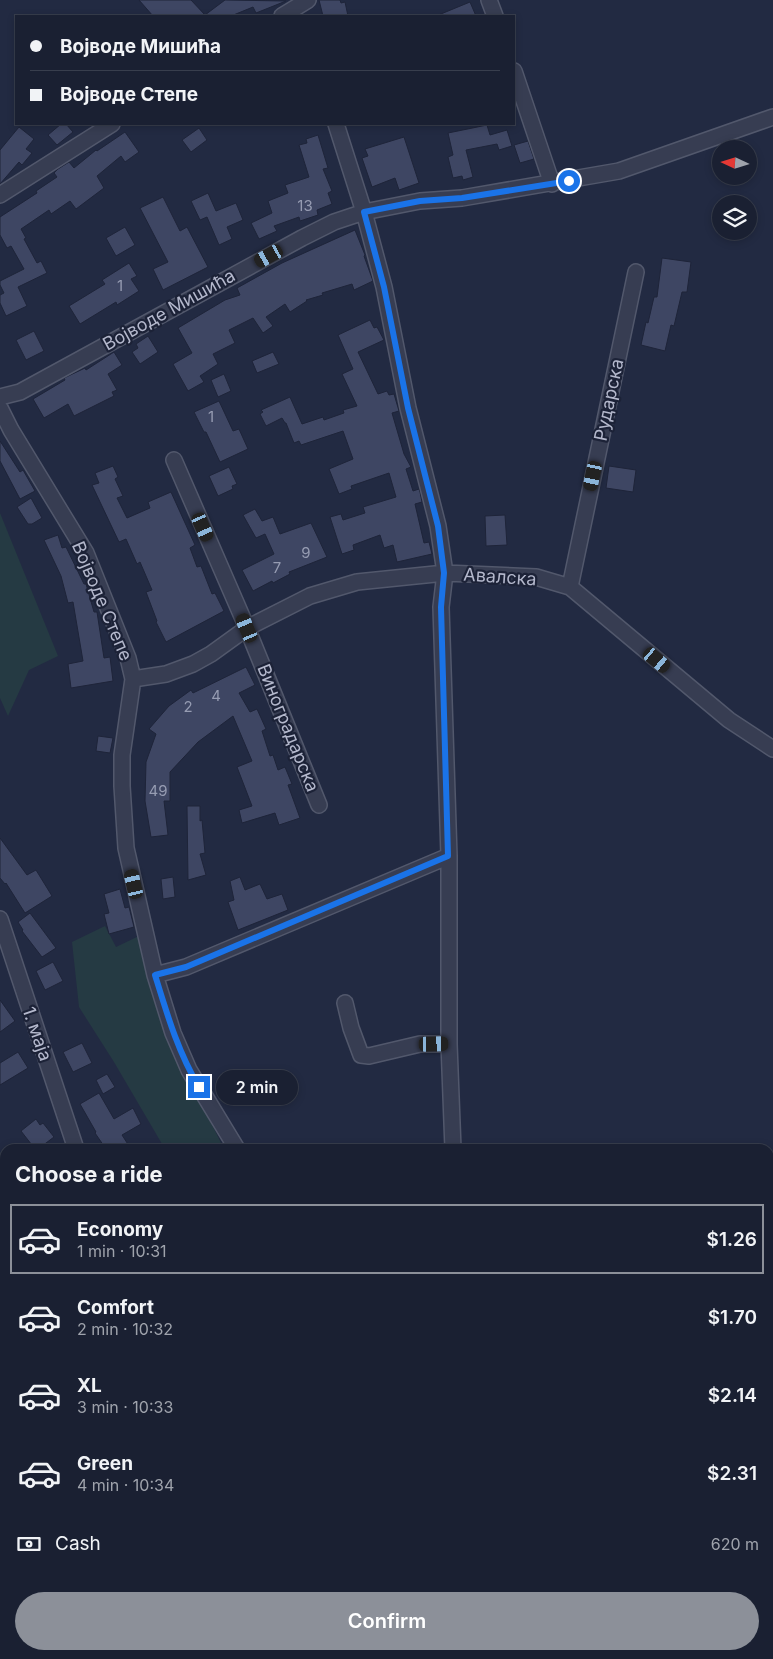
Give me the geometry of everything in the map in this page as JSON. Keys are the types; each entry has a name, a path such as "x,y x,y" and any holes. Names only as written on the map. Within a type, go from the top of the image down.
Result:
{"street":[{"path":"489,0 495,15"},
{"path":"284,15 306,5"},
{"path":"515,74 552,184"},
{"name":"Војводе Мишића","path":"0,397 20,392 334,222 364,212 420,201 462,198 619,171 773,117"},
{"path":"0,195 110,125"},
{"path":"336,125 364,212 384,287 408,408 438,526 444,573 441,607 448,856 449,1044 453,1144"},
{"name":"Рударска","path":"570,587 636,272"},
{"name":"Војводе Степе","path":"0,408 11,430 86,553 128,658 133,679 122,755 126,848 155,975 172,1032 189,1070 234,1144"},
{"name":"Виноградарска","path":"174,460 247,628 319,805"},
{"name":"Авалска","path":"133,679 166,674 193,664 211,654 247,628 310,596 357,582 444,573 536,577 570,587 729,720 773,749"},
{"path":"155,975 186,967 448,856"},
{"name":"1. маја","path":"0,920 74,1144"},
{"path":"345,1003 351,1028 361,1055 369,1056 420,1044 449,1044"}],"shaded area":[{"path":"0,513 58,656 29,670 8,716 0,698"},
{"path":"105,926 116,947 141,935 170,1040 222,1144 162,1144 79,1007 72,942"}],"building":[{"path":"139,0 191,0 205,15 152,15"},
{"path":"225,0 286,1 256,13 253,7 233,15 205,15"},
{"path":"319,0 340,0 341,3 345,2 348,15 323,15"},
{"path":"470,2 476,15 438,15"},
{"path":"60,125 67,125 73,132 57,145 48,135"},
{"path":"487,125 490,135 507,130 512,146 499,150 497,144 466,150 473,177 463,180 462,176 453,178 448,157 453,155 448,133"},
{"path":"19,127 34,139 26,149 32,153 22,165 19,162 0,184 0,150"},
{"path":"199,128 207,140 191,152 182,140"},
{"path":"125,132 139,152 125,162 121,156 97,176 104,188 76,209 70,201 51,214 49,210 21,229 26,238 24,239 37,263 41,261 47,273 18,287 27,306 6,316 0,303 0,295 4,293 0,281 24,269 11,246 7,248 0,235 0,217 37,193 36,191 57,177 54,173 58,169 69,162 74,168 96,150"},
{"path":"318,135 328,168 323,169 332,191 328,193 332,204 317,210 318,215 300,221 299,217 274,226 277,231 259,239 251,223 272,213 268,201 288,193 285,185 309,177 299,145 307,143 306,139"},
{"path":"404,137 419,183 399,190 395,178 372,187 362,158 368,156 365,149"},
{"path":"528,141 534,159 520,163 514,145"},
{"path":"208,193 216,211 236,203 243,220 227,227 232,239 219,245 207,217 200,220 191,201"},
{"path":"163,197 180,231 187,227 208,267 163,290 153,269 168,262 140,208"},
{"path":"125,227 135,245 116,256 106,238"},
{"path":"355,230 373,281 354,290 352,284 322,293 323,295 306,300 290,312 285,304 266,317 273,326 263,333 253,318 229,330 235,343 213,354 218,364 200,376 204,382 188,391 173,364 192,353 178,328 225,300 240,295 237,288 282,263"},
{"path":"662,258 691,262 687,292 682,292 674,326 671,325 665,351 641,345 654,297 657,297"},
{"path":"129,263 137,276 131,279 139,291 117,305 116,302 80,324 69,306 105,284 102,280"},
{"path":"370,320 374,328 377,327 384,340 358,352 378,394 387,391 389,395 394,394 399,411 392,413 404,454 411,467 406,469 413,491 419,489 420,492 422,502 415,504 424,543 429,542 432,554 397,562 393,545 384,548 380,535 353,545 354,550 342,554 330,517 341,514 343,520 365,513 363,507 396,497 389,473 351,486 352,489 339,494 329,469 353,459 343,431 301,445 299,441 294,443 282,418 266,426 260,414 263,412 261,410 290,397 302,424 323,417 324,420 344,413 343,410 357,406 342,374 353,369 338,335"},
{"path":"34,331 44,351 26,360 16,340"},
{"path":"148,336 158,352 140,364 132,352 138,348 136,344"},
{"path":"114,352 122,365 108,374 117,390 112,392 114,396 74,416 68,404 44,418 33,399 65,380 64,378 85,368 86,370"},
{"path":"273,352 279,364 257,373 252,361"},
{"path":"224,374 231,391 218,397 211,380"},
{"path":"219,401 233,431 239,429 248,449 220,462 194,412"},
{"path":"0,441 20,472 23,470 35,491 20,499 0,461"},
{"path":"113,466 118,477 115,479 123,496 117,498 127,518 150,508 148,502 171,492 195,545 190,548 197,567 201,566 212,594 215,593 224,611 166,642 156,622 146,592 152,590 140,562 137,564 126,539 119,542 92,485 99,483 95,473"},
{"path":"609,466 636,470 633,492 606,488"},
{"path":"229,467 237,484 232,486 233,489 218,496 209,476"},
{"path":"31,498 42,518 32,524 28,524 17,507"},
{"path":"255,509 262,521 273,517 280,534 311,523 327,557 289,572 290,574 273,583 272,581 253,591 242,570 274,554 265,534 256,538 243,515"},
{"path":"505,515 507,545 486,546 485,516"},
{"path":"58,535 62,548 66,547 84,584 86,584 94,612 97,612 104,658 110,657 113,681 71,688 68,664 83,661 73,602 68,603 61,576 44,540"},
{"path":"246,667 255,685 239,693 250,712 257,709 266,729 262,731 270,756 273,755 278,770 285,767 292,784 288,785 300,818 279,825 275,813 242,823 239,810 252,806 237,767 252,761 233,716 198,742 170,772 170,801 164,801 168,835 151,837 145,801 146,762 156,734 149,729 169,706 191,690 193,693"},
{"path":"98,736 113,738 110,753 96,751"},
{"path":"187,806 200,806 200,821 202,820 205,853 200,854 206,875 188,880"},
{"path":"0,838 27,875 36,870 52,896 25,913 6,883 0,878"},
{"path":"173,877 175,897 163,899 161,879"},
{"path":"240,877 245,890 260,884 267,899 282,894 288,910 238,930 228,902 234,900 230,881"},
{"path":"120,889 125,908 129,907 134,927 109,934 104,914 109,913 104,894"},
{"path":"30,913 56,948 42,957 22,931 18,922"},
{"path":"53,962 63,981 45,990 36,971"},
{"path":"0,1000 15,1021 0,1032"},
{"path":"82,1043 92,1063 73,1072 63,1052"},
{"path":"18,1052 28,1068 0,1085 0,1063"},
{"path":"107,1074 115,1087 103,1094 96,1080"},
{"path":"99,1093 114,1119 133,1108 141,1124 122,1135 128,1144 103,1144 80,1104"},
{"path":"36,1119 40,1125 43,1123 54,1137 45,1144 31,1144 21,1131"}],"route":[{"path":"199,1087 172,1032 155,975 186,967 448,856 441,607 444,573 438,526 408,408 384,287 364,212 420,201 462,198 569,181"}]}
